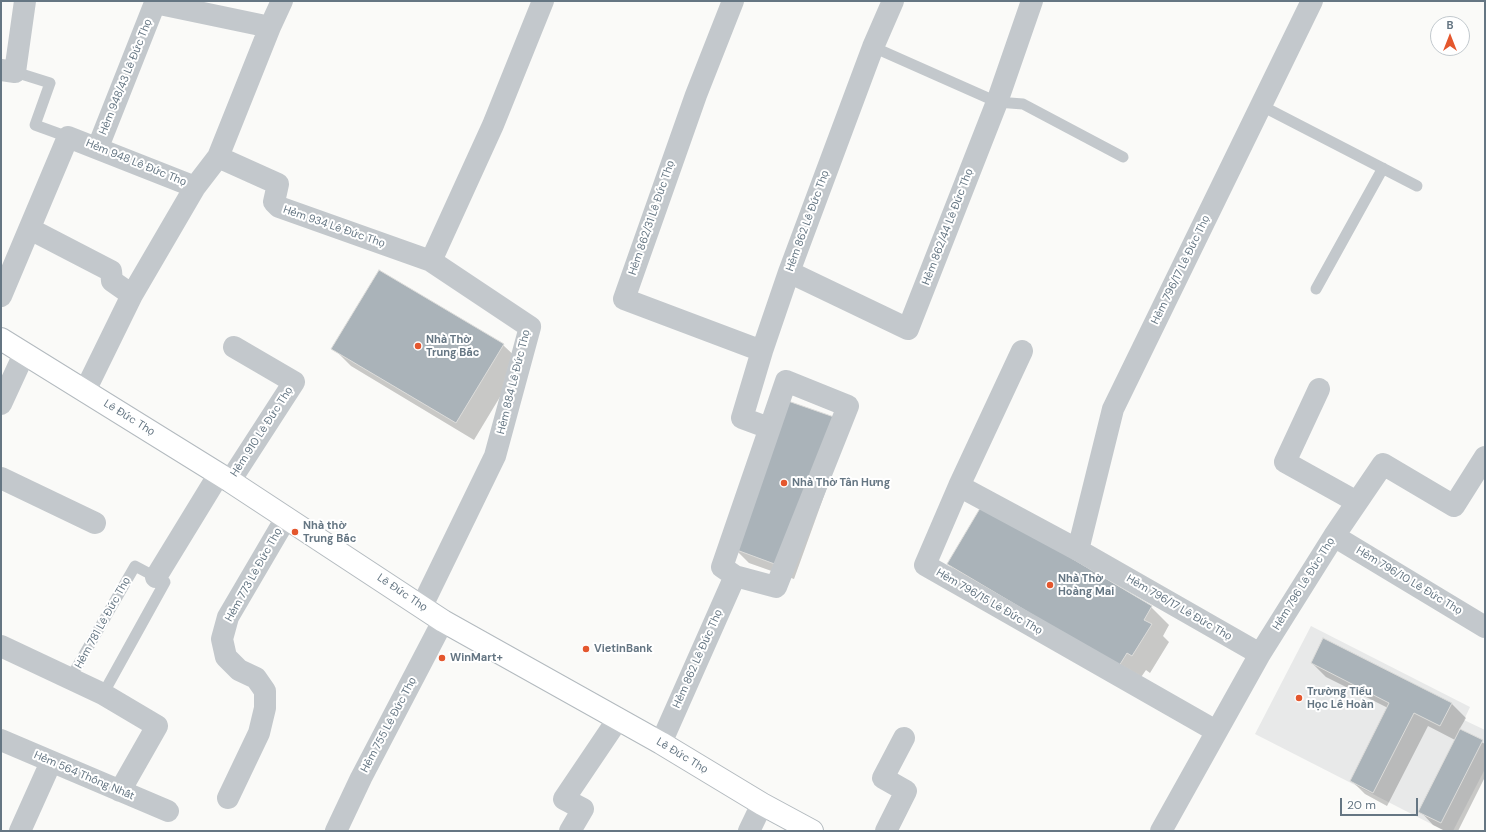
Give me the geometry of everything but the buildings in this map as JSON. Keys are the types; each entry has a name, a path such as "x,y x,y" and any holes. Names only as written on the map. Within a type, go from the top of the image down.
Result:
{"main road":[{"name":"Lê Đức Thọ","path":"1,339 225,478 444,621 661,743 762,804 812,831"}],"street":[{"path":"8,71 25,1"},
{"name":"Hẻm 948 Lê Đức Thọ","path":"68,137 98,147 195,187 218,157 270,27 282,1"},
{"path":"431,261 493,124 543,1"},
{"name":"Hẻm 862/31 Lê Đức Thọ","path":"733,1 696,95 624,299 762,351"},
{"name":"Hẻm 862 Lê Đức Thọ","path":"769,428 742,418 762,351 789,272 873,46 893,1"},
{"name":"Hẻm 862/44 Lê Đức Thọ","path":"789,272 908,329 997,102 1032,1"},
{"name":"Hẻm 796/17 Lê Đức Thọ","path":"1078,550 1112,409 1262,106 1312,1"},
{"name":"Hẻm 948/43 Lê Đức Thọ","path":"98,147 155,4 270,27"},
{"path":"1,296 68,137"},
{"name":"Hẻm 934 Lê Đức Thọ","path":"218,157 278,184 274,202 279,207 431,261"},
{"path":"85,391 132,295 195,187"},
{"path":"30,229 111,271 112,281 132,295"},
{"name":"Hẻm 884 Lê Đức Thọ","path":"422,606 495,456 530,327 431,261"},
{"name":"Hẻm 910 Lê Đức Thọ","path":"225,478 294,382 234,347"},
{"name":"Hẻm 796/15 Lê Đức Thọ","path":"1022,351 959,486 925,565 1216,731"},
{"path":"1,404 24,354"},
{"path":"786,381 848,406 776,587 735,576 722,567 786,381"},
{"path":"1320,389 1285,462 1356,502"},
{"name":"Hẻm 796 Lê Đức Thọ","path":"1161,831 1260,654 1334,536 1382,464 1454,506 1485,457"},
{"path":"1,478 95,524"},
{"path":"156,577 225,478"},
{"name":"Hẻm 796/17 Lê Đức Thọ","path":"959,486 1078,550 1260,654"},
{"name":"Hẻm 773 Lê Đức Thọ","path":"228,798 260,733 266,708 265,691 256,678 240,670 226,657 222,639 228,617 286,518"},
{"name":"Hẻm 796/10 Lê Đức Thọ","path":"1334,536 1485,627"},
{"name":"Hẻm 862 Lê Đức Thọ","path":"661,743 735,576"},
{"name":"Hẻm 755 Lê Đức Thọ","path":"336,831 361,778 444,621"},
{"name":"Hẻm 781 Lê Đức Thọ","path":"1,646 103,694 157,726 120,791"},
{"path":"570,831 583,809 564,799 618,719"},
{"path":"886,831 906,791 883,778 904,738"},
{"name":"Hẻm 564 Thống Nhất","path":"1,740 168,811"},
{"path":"20,831 51,762"},
{"path":"749,831 762,804"}],"lane":[{"path":"873,46 997,102 1023,104 1123,157"},
{"path":"8,71 50,83 35,125 68,137"},
{"path":"1262,106 1417,186"},
{"path":"1316,289 1383,168"},
{"name":"Hẻm 781 Lê Đức Thọ","path":"70,679 135,566 156,577"},
{"path":"103,694 165,582 156,577"}],"shaded area":[{"path":"1311,626 1470,707 1464,720 1485,730 1485,769 1453,831 1445,831 1255,734"}],"place":[{"name":"Nhà Thờ Trung Bắc","path":"418,346"},
{"name":"Nhà Thờ Tân Hưng","path":"784,483"},
{"name":"Nhà thờ Trung Bắc","path":"295,532"},
{"name":"Nhà Thờ Hoàng Mai","path":"1050,585"},
{"name":"VietinBank","path":"586,649"},
{"name":"WinMart+","path":"442,658"},
{"name":"Trường Tiểu Học Lê Hoàn","path":"1299,698"}]}
